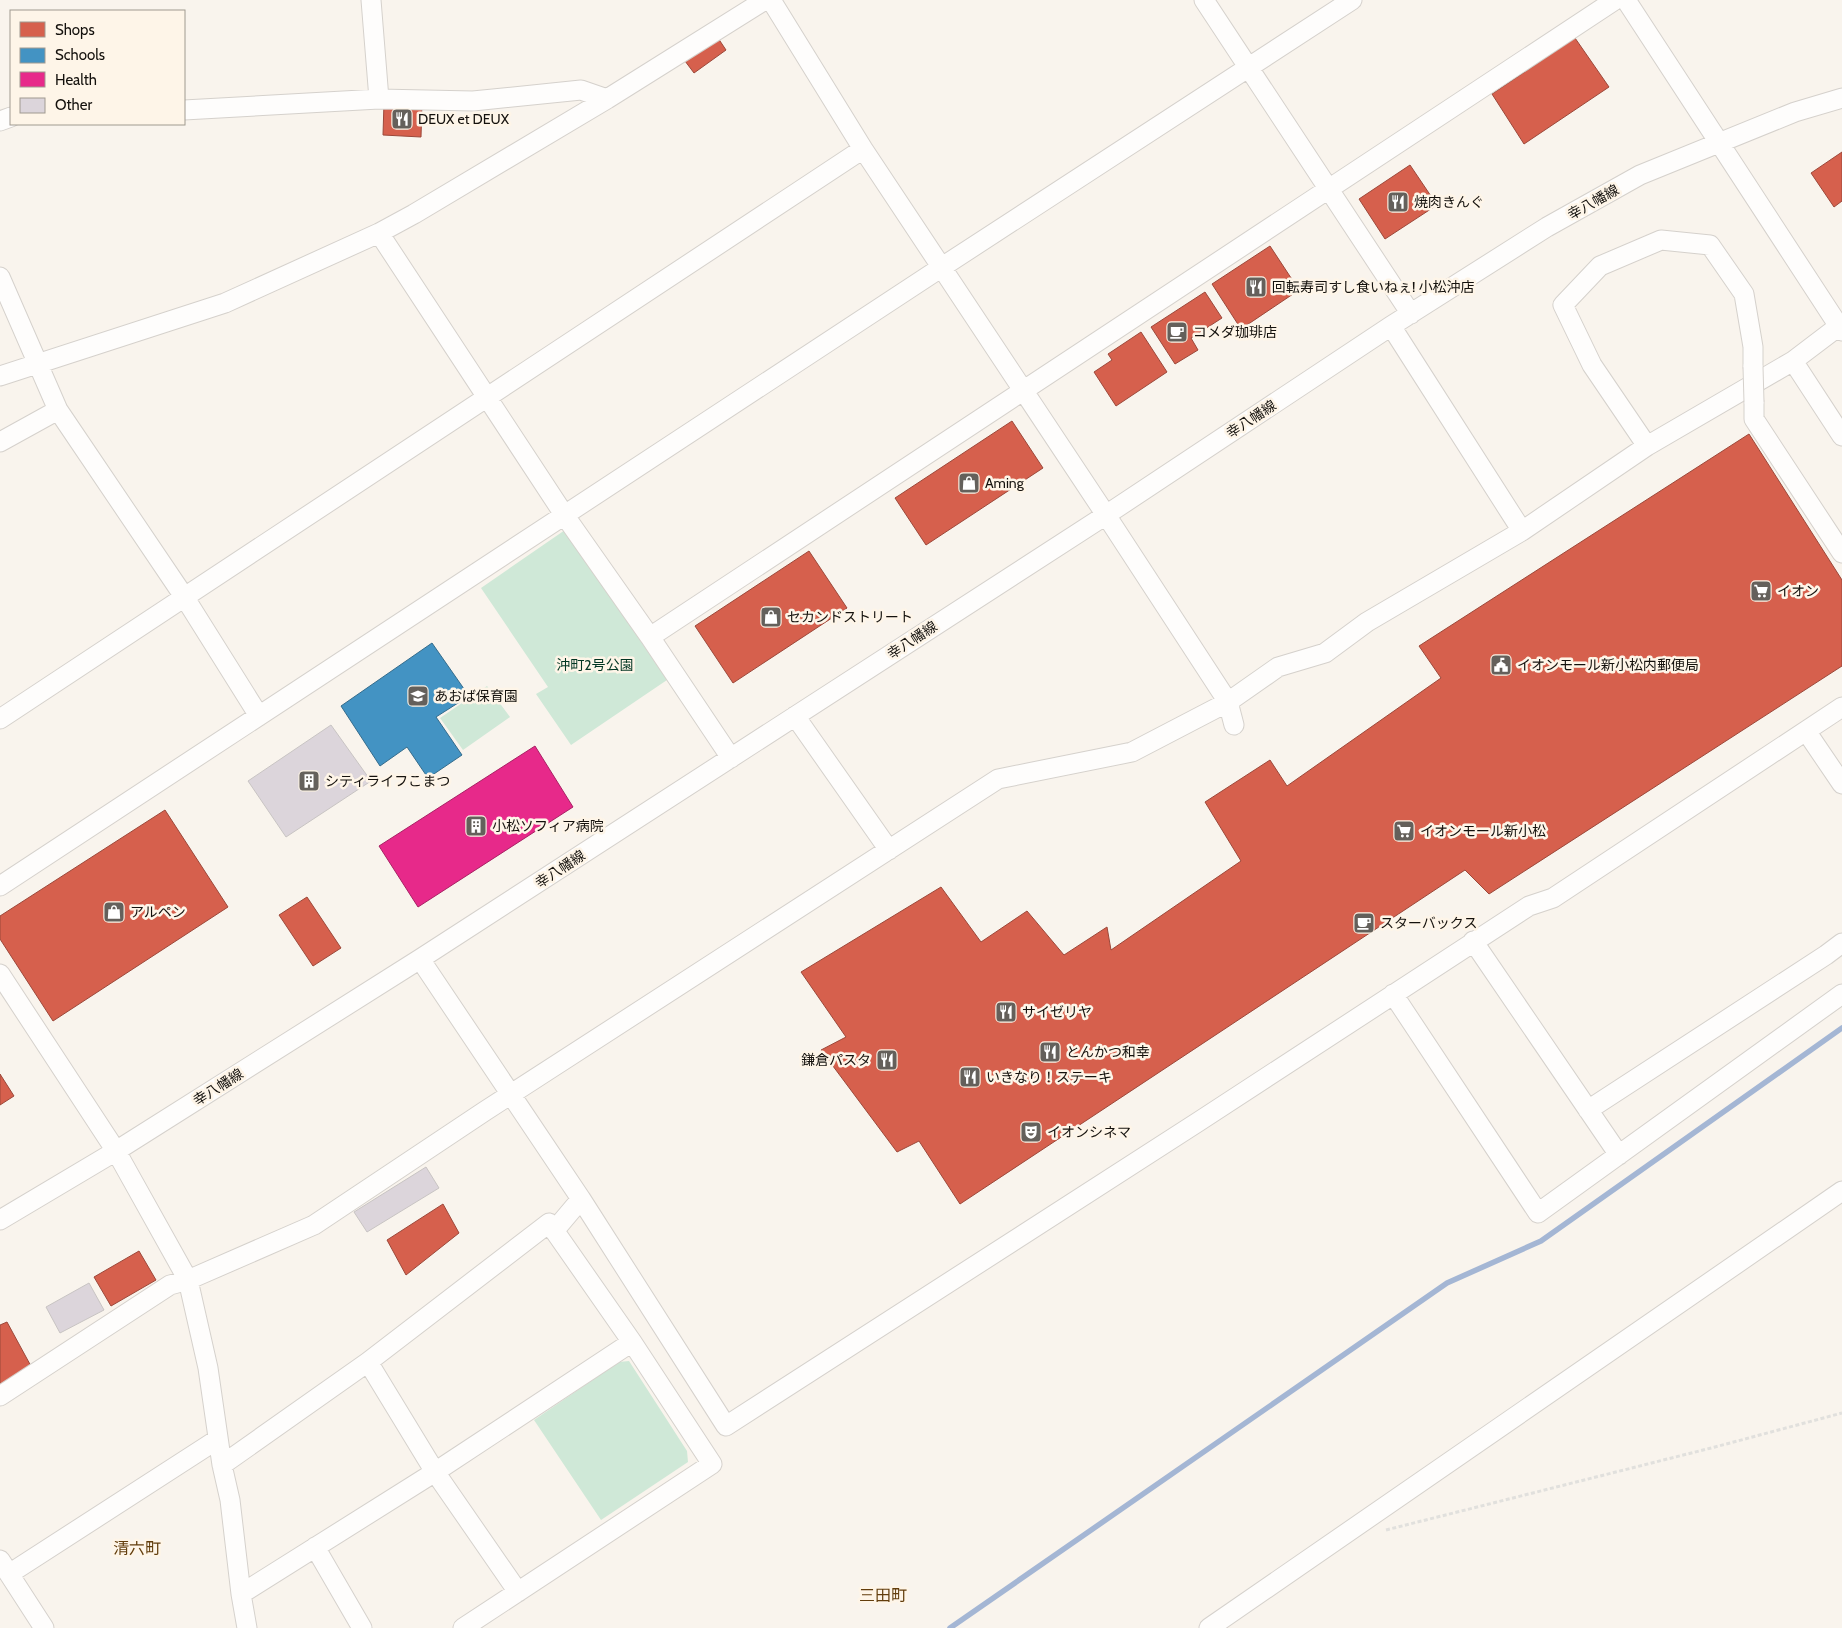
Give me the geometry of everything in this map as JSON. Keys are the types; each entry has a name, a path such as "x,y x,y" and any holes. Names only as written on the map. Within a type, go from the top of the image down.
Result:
{"street":[{"path":"371,0 379,100"},
{"path":"0,376 225,303 379,233 607,99 765,0"},
{"path":"771,0 863,149 1228,702 1234,726"},
{"path":"1204,0 1411,314"},
{"path":"0,886 1352,0"},
{"path":"650,637 1023,389 1616,0"},
{"path":"0,1396 170,1285 188,1280 314,1225 510,1095 998,779 1132,752 1228,702 1278,667 1325,653 1367,622 1522,531 1647,446 1793,361 1840,328 1626,0"},
{"path":"185,110 379,100 473,101 581,90 607,99"},
{"name":"幸八幡線","path":"0,1220 116,1152 420,959 1106,515 1391,326 1547,227 1640,175 1795,112 1842,98"},
{"path":"0,719 489,398 863,149"},
{"path":"379,233 565,516 650,637 731,758"},
{"path":"1647,446 1592,365 1563,305 1600,266 1660,240 1710,245 1744,294 1753,347 1754,419 1842,553"},
{"path":"0,277 58,410 185,598 259,716"},
{"path":"1391,326 1522,531"},
{"path":"1793,361 1842,436"},
{"path":"0,442 58,410"},
{"path":"420,959 581,1199 726,1426 1190,1128 1474,941 1529,906 1552,898 1842,707"},
{"path":"795,716 889,850"},
{"path":"1806,731 1842,784"},
{"path":"1474,941 1619,1155"},
{"path":"1588,1110 1842,943"},
{"path":"0,974 116,1152 188,1280 208,1368 222,1465 230,1500 247,1628"},
{"path":"1393,994 1538,1213 1842,994"},
{"path":"1209,1628 1842,1191"},
{"path":"554,1231 581,1199"},
{"path":"222,1465 368,1362 549,1223 632,1342 712,1464 463,1628"},
{"path":"241,1594 435,1472 632,1342"},
{"path":"368,1362 435,1472 518,1592"},
{"path":"44,1628 4,1567 218,1439"},
{"path":"315,1547 362,1628"}],"path":[{"path":"1380,1531 1715,1447 1842,1413"}],"green space":[{"name":"沖町2号公園","path":"565,530 667,680 571,745 536,694 548,687 481,588"},
{"path":"487,686 510,717 463,750 440,718"},
{"path":"629,1361 687,1451 688,1462 601,1520 534,1420 619,1362"}],"building: Shops":[{"path":"718,38 726,50 694,73 685,61"},
{"path":"1575,38 1609,87 1524,144 1492,94"},
{"name":"DEUX et DEUX","path":"384,102 422,103 421,137 383,135"},
{"path":"1842,152 1842,201 1834,207 1811,173"},
{"name":"焼肉きんぐ","path":"1410,165 1437,205 1385,239 1359,199"},
{"name":"回転寿司すし食いねぇ! 小松沖店","path":"1270,246 1299,290 1241,329 1212,284"},
{"name":"コメダ珈琲店","path":"1205,292 1222,318 1191,338 1198,350 1175,364 1151,327"},
{"path":"1141,332 1167,372 1116,406 1094,372 1112,360 1108,354"},
{"name":"Aming","path":"1012,421 1043,468 926,545 895,498"},
{"name":"イオンモール新小松","path":"1749,434 1842,580 1842,666 1489,894 1465,870 960,1204 919,1141 897,1152 821,1050 846,1037 801,972 941,887 981,942 1027,911 1064,955 1107,927 1111,950 1241,861 1205,802 1270,760 1287,786 1441,678 1419,646"},
{"name":"セカンドストリート","path":"809,551 847,608 733,683 695,626"},
{"name":"アルペン","path":"165,810 228,907 53,1021 0,939 0,916"},
{"path":"307,897 341,948 313,966 279,915"},
{"path":"0,1074 14,1096 0,1105"},
{"path":"443,1204 459,1233 406,1275 387,1240"},
{"path":"139,1251 156,1280 111,1306 94,1277"},
{"path":"7,1322 32,1368 0,1386 0,1325"}],"building: Schools":[{"name":"あおば保育園","path":"432,643 469,696 436,717 462,755 428,778 407,747 380,766 341,706"}],"building: Health":[{"name":"小松ソフィア病院","path":"535,746 573,807 418,907 379,846"}],"building: Other":[{"name":"シティライフこまつ","path":"331,725 371,781 286,837 248,781"},
{"path":"426,1167 439,1188 367,1232 354,1212"},
{"path":"89,1283 104,1310 60,1333 46,1307"}],"waterway":[{"path":"950,1628 1447,1283 1541,1241 1842,1028"}],"place":[{"name":"DEUX et DEUX","path":"402,119"},
{"name":"焼肉きんぐ","path":"1398,202"},
{"name":"回転寿司すし食いねぇ! 小松沖店","path":"1256,287"},
{"name":"コメダ珈琲店","path":"1177,332"},
{"name":"Aming","path":"969,483"},
{"name":"イオン","path":"1761,591"},
{"name":"セカンドストリート","path":"771,617"},
{"name":"イオンモール新小松内郵便局","path":"1501,665"},
{"name":"あおば保育園","path":"418,696"},
{"name":"シティライフこまつ","path":"309,781"},
{"name":"小松ソフィア病院","path":"476,826"},
{"name":"イオンモール新小松","path":"1404,831"},
{"name":"アルペン","path":"114,912"},
{"name":"スターバックス","path":"1364,923"},
{"name":"サイゼリヤ","path":"1006,1012"},
{"name":"とんかつ和幸","path":"1050,1052"},
{"name":"鎌倉パスタ","path":"887,1060"},
{"name":"いきなり！ステーキ","path":"970,1077"},
{"name":"イオンシネマ","path":"1031,1132"}],"district":[{"name":"清六町","path":"137,1548"},
{"name":"三田町","path":"883,1595"}]}
